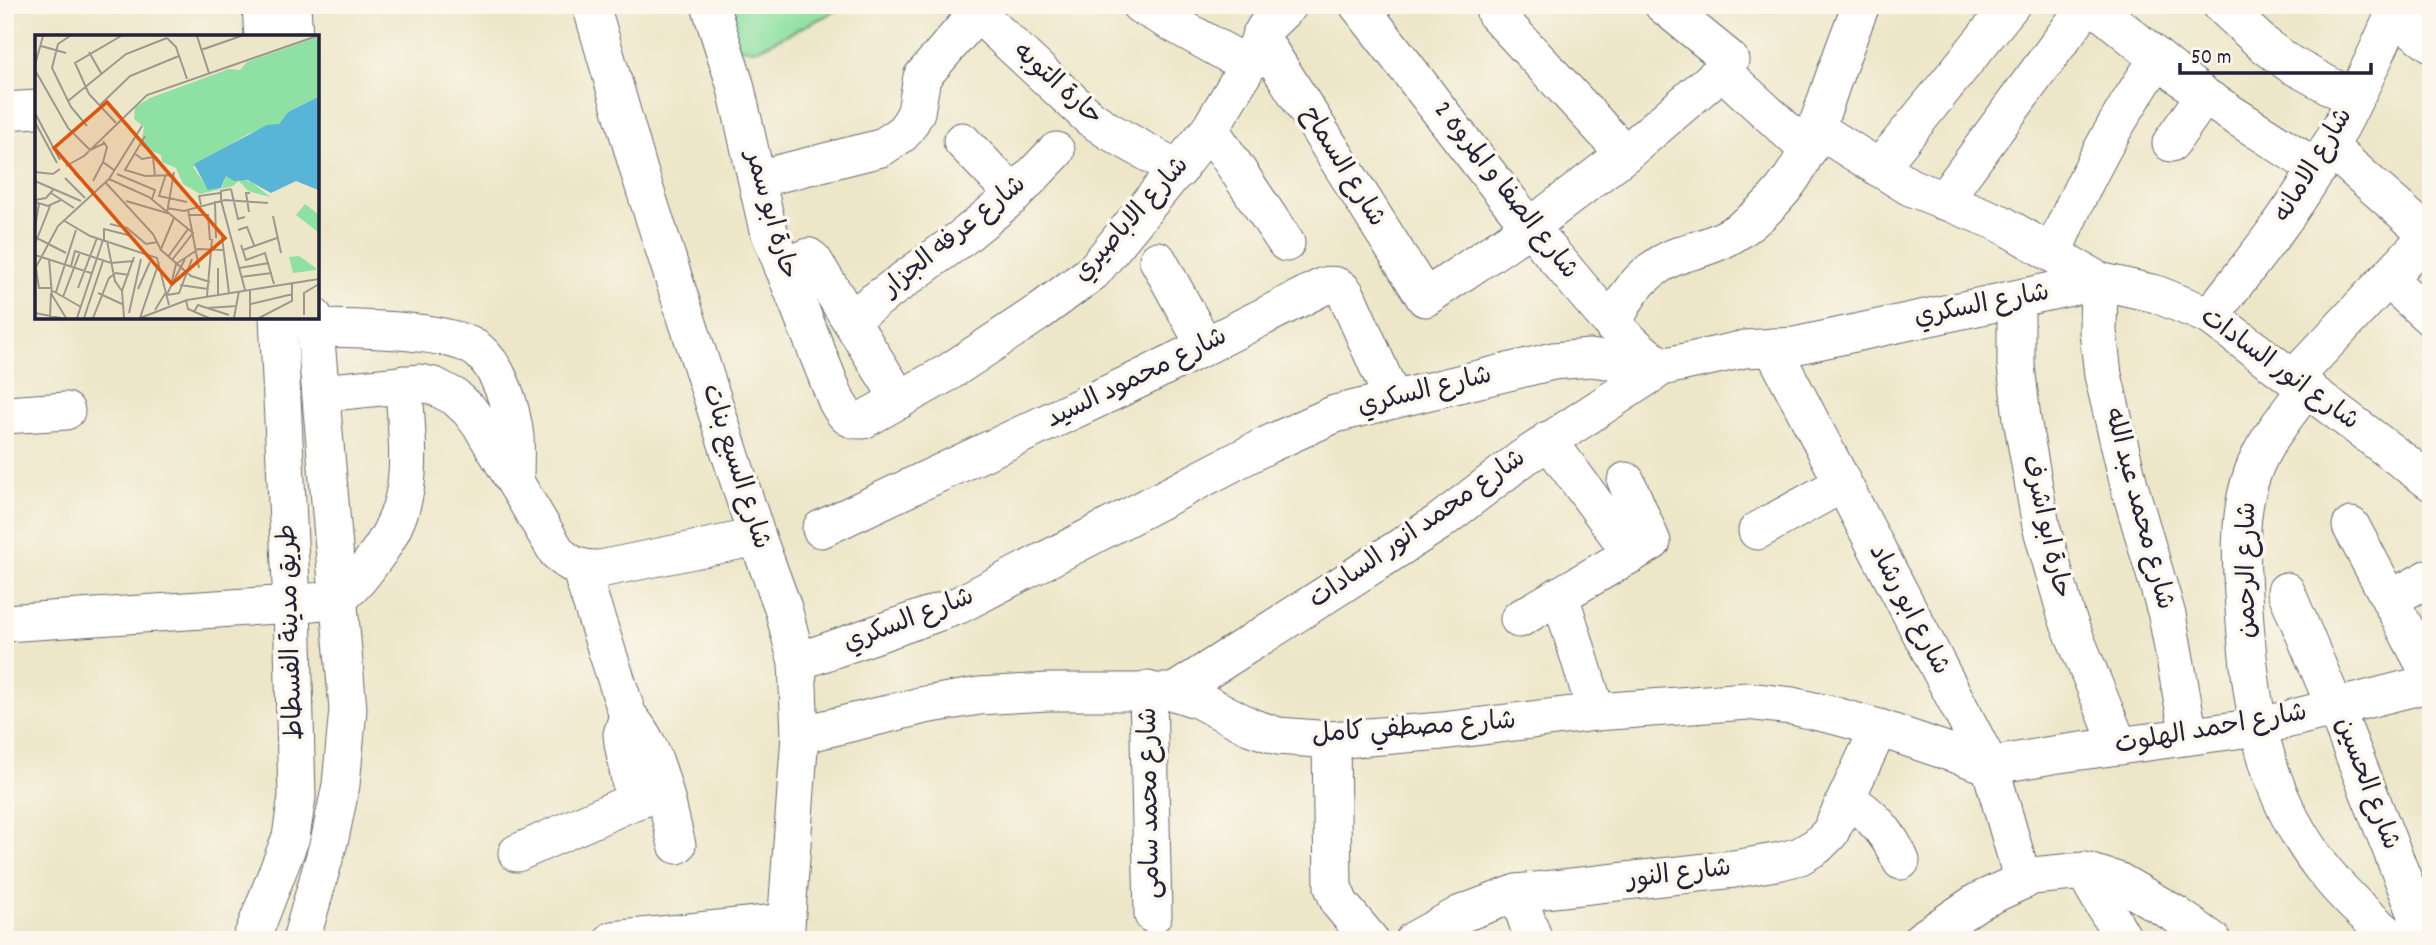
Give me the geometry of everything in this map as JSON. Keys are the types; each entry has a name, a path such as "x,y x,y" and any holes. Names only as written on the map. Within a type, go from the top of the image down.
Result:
{"street":[{"path":"261,5 263,35"},
{"path":"292,5 294,35"},
{"name":"شارع السبع بنات","path":"591,5 639,171 757,537 783,608 797,662 800,735 785,931"},
{"name":"حارة ابو سمر","path":"710,5 735,84 767,226 837,402 848,418"},
{"path":"1140,5 1254,50"},
{"name":"شارع الاباصيري","path":"848,418 863,420 949,372 1093,272 1210,129 1265,28 1289,5"},
{"name":"شارع الصفا و المروه 2","path":"1357,5 1530,227 1613,326 1644,355 1662,367"},
{"path":"1530,227 1625,153 1722,71 1730,61 1663,5"},
{"path":"1613,326 1620,306 1646,273 1663,262 1729,237 1754,220 1794,176 1813,140 1861,5"},
{"path":"1880,168 2011,5"},
{"path":"1943,201 2087,5"},
{"path":"2092,5 2204,96 2323,158 2430,235"},
{"path":"2221,5 2262,43 2290,64 2354,99"},
{"path":"2396,10 2431,43"},
{"name":"شارع الامانه","path":"2210,316 2271,237 2323,158 2396,10"},
{"path":"1495,13 1625,153"},
{"name":"حارة التوبه","path":"757,179 881,148 892,142 902,134 916,112 922,77 971,20 977,18 988,23 1090,118 1179,170"},
{"name":"شارع السماح","path":"1254,50 1425,298 1530,227"},
{"path":"2053,253 2070,212 2110,134 2157,60"},
{"name":"شارع انور السادات","path":"1722,71 1813,140 1880,168 1910,187 2000,223 2099,281 2156,294 2210,316 2431,482"},
{"path":"2171,144 2204,96"},
{"path":"5,111 35,109"},
{"path":"1210,129 1286,243"},
{"path":"962,141 1014,195"},
{"name":"شارع عرفه الجزار","path":"850,318 963,237 1014,195 1056,151"},
{"name":"شارع الرحمن","path":"2395,940 2363,915 2333,883 2307,848 2281,800 2269,769 2251,691 2242,583 2246,497 2252,473 2301,383 2388,279 2430,235"},
{"path":"783,267 809,257 900,400"},
{"path":"1158,260 1205,346"},
{"path":"2388,279 2431,318"},
{"name":"شارع السكري","path":"797,662 959,606 1267,445 1335,414 1553,361 1590,358 1662,367 1726,352 1794,346 2099,281"},
{"name":"شارع محمد عبد الله","path":"2099,281 2098,331 2103,375 2126,474 2167,615 2189,736"},
{"name":"شارع محمود السيد","path":"821,529 1133,382 1324,286 1339,286 1346,294 1393,400"},
{"name":"حارة ابو اشرف","path":"2017,299 2016,365 2030,472 2041,526 2067,618 2119,746"},
{"name":"طريق مدينة الفسطاط","path":"251,940 291,837 297,797 292,604 278,318"},
{"path":"314,323 424,334 464,343 477,350 488,361 502,387 509,411 515,437 515,485"},
{"name":"طريق مدينة الفسطاط","path":"301,940 330,838 341,785 348,709 314,323"},
{"name":"شارع ابو رشاد","path":"1772,347 1990,766 2023,881"},
{"name":"شارع محمد انور السادات","path":"1161,691 1438,523 1548,440 1662,367"},
{"path":"322,393 404,384 434,386 455,397 482,427 557,552 580,568 600,569 757,537"},
{"path":"5,623 292,604 338,598 364,573 388,541 403,504 409,467 404,384"},
{"path":"5,415 66,411"},
{"path":"1548,440 1632,554"},
{"path":"1519,619 1649,544 1652,538 1626,481"},
{"path":"1757,531 1842,484"},
{"path":"2351,526 2431,677"},
{"path":"580,568 628,716 622,734 623,743 649,797 677,845"},
{"path":"2390,599 2431,577"},
{"name":"شارع الحسين","path":"2286,591 2336,707 2427,940"},
{"path":"1560,595 1596,712"},
{"name":"شارع احمد الهلوت","path":"1990,766 2258,727 2431,683"},
{"name":"شارع مصطفي كامل","path":"800,735 925,705 979,696 1048,692 1161,691 1199,700 1251,727 1278,736 1331,740 1443,731 1596,712 1748,701 1792,706 1880,728 1990,766"},
{"name":"شارع محمد سامى","path":"1153,915 1161,691"},
{"name":"شارع النور","path":"1414,940 1461,914 1517,893 1734,869 1800,856 1817,846 1830,833 1880,728"},
{"path":"1331,740 1333,887 1340,904 1370,940"},
{"path":"517,853 649,797"},
{"path":"1847,799 1865,810 1880,825 1893,842 1901,861"},
{"path":"2084,871 2124,940"},
{"path":"1920,940 1977,902 2032,876 2084,871 2118,881 2175,914 2212,940"},
{"path":"1517,893 1534,940"},
{"path":"613,940 785,931"}],"green space":[{"path":"722,5 848,5 758,49 738,48"}]}
